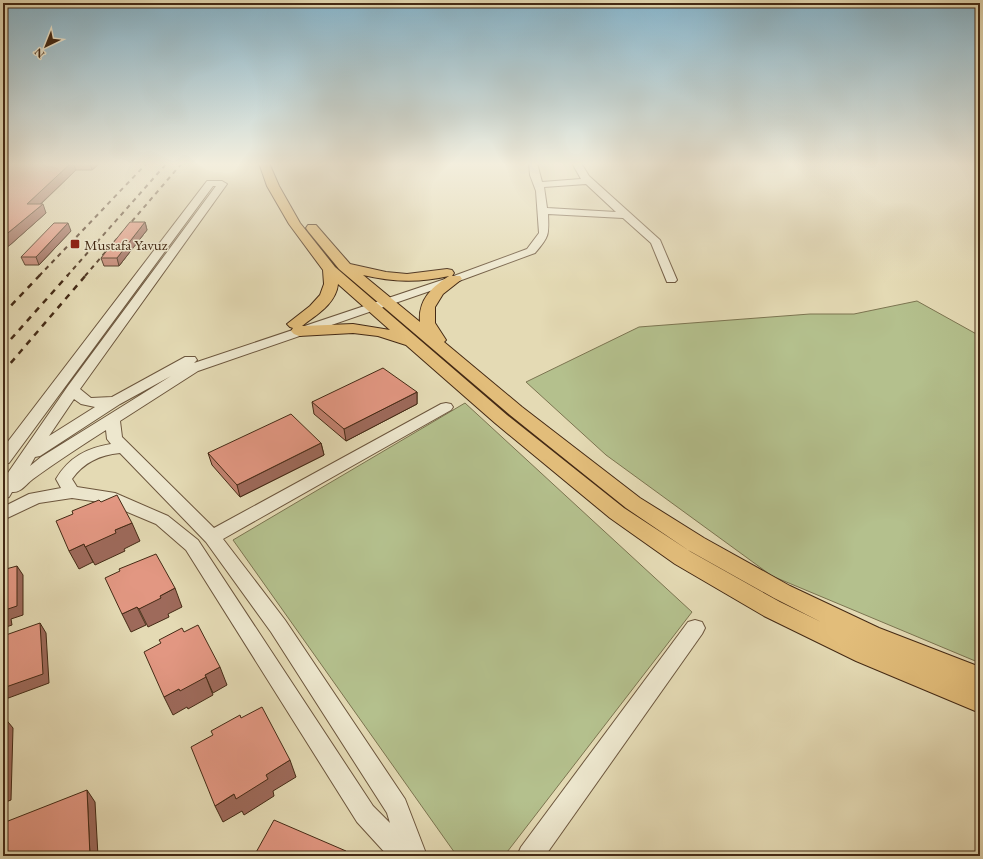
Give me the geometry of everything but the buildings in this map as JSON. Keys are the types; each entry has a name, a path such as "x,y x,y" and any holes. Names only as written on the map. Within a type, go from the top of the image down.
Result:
{"main road":[{"path":"286,203 295,224 337,268 376,300 442,348 516,411 633,502 696,544 782,592 871,635 980,678"},
{"path":"337,268 407,278 451,276"},
{"path":"297,327 323,301 331,288 337,268"},
{"path":"442,348 426,322 428,305 434,294 451,276"},
{"path":"376,300 414,343 501,419 617,513 683,558 772,609 865,654 980,701"},
{"path":"297,327 361,328 387,333 414,343"}],"street":[{"path":"3,459 195,203"},
{"path":"3,493 73,389 208,203"},
{"path":"3,498 22,479 113,411 184,362 530,251 540,242 544,233 542,203"},
{"path":"613,203 656,242 671,280"},
{"path":"542,212 626,214"},
{"path":"3,478 30,455 193,368 297,327"},
{"path":"73,389 80,399 113,411"},
{"path":"212,537 446,407"},
{"path":"113,411 114,439 212,537 278,626 397,807 414,856"},
{"path":"72,492 64,479 71,466 88,455 102,450 123,448"},
{"path":"3,514 35,498 72,492 109,497 162,520 192,545 365,814 405,856"},
{"path":"530,856 695,628"}],"green space":[{"path":"917,301 980,336 980,663 772,576 606,455 526,382 639,327 810,314 854,314"},
{"path":"465,403 692,612 504,856 457,856 233,540"}],"railway":[{"path":"39,276 109,203"},
{"path":"67,276 132,203"},
{"path":"85,276 148,203"},
{"path":"3,314 40,275"},
{"path":"3,348 68,275"},
{"path":"3,372 86,275"}],"place":[{"name":"Mustafa Yavuz","path":"75,244"}]}
